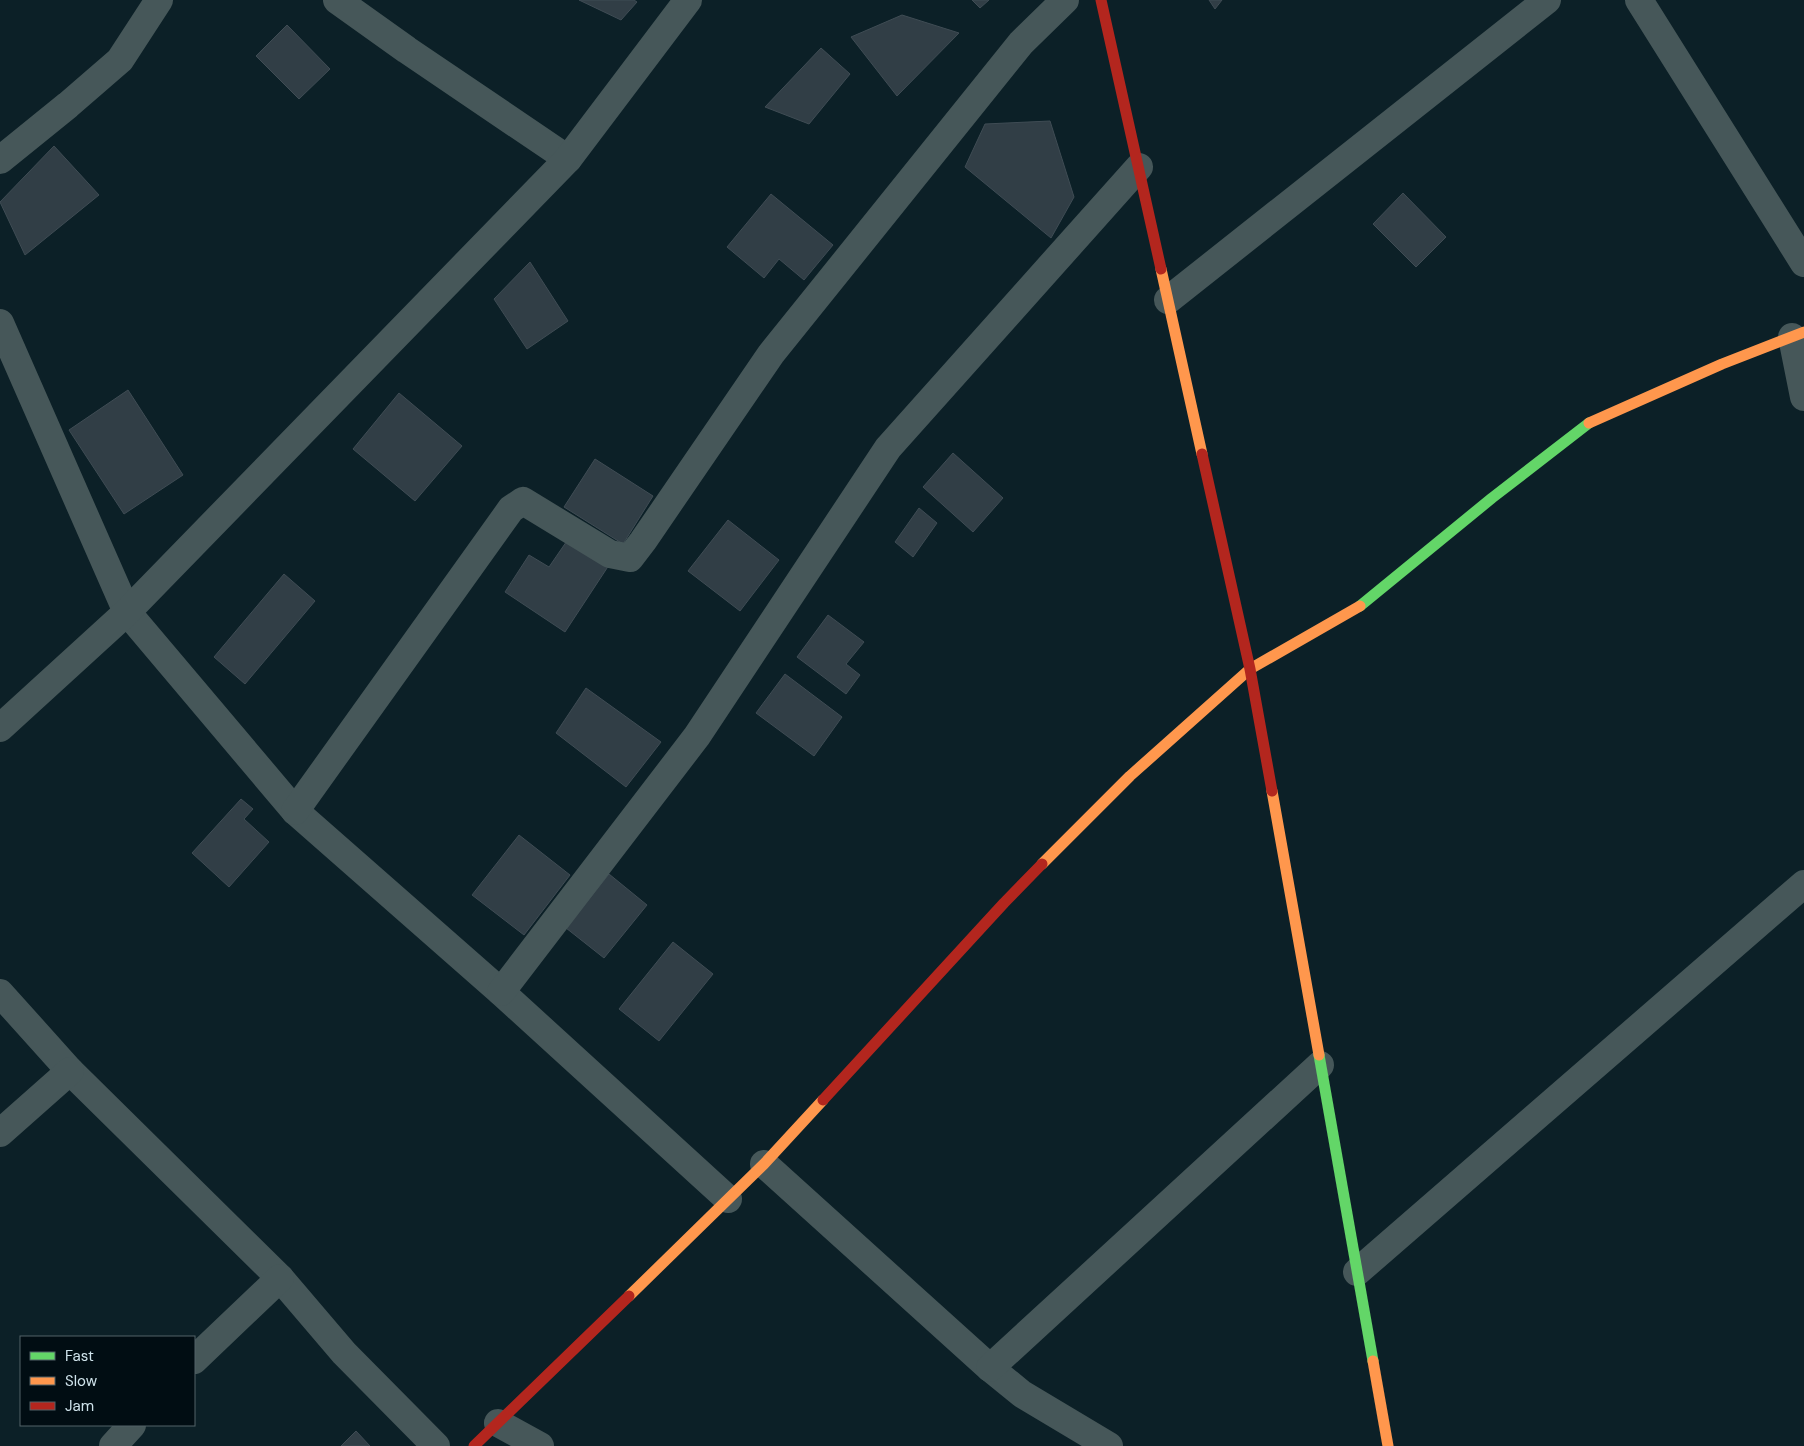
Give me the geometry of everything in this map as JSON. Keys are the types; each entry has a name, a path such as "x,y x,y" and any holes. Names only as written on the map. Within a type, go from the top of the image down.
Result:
{"street":[{"path":"0,160 120,60 160,0"},
{"path":"337,0 568,159"},
{"path":"0,728 127,612 568,159 688,0"},
{"path":"295,811 511,509 523,501 610,554 630,558 644,541 771,354 1021,43 1065,0"},
{"path":"1101,0 1250,670 1388,1446"},
{"path":"1168,300 1547,0"},
{"path":"1639,0 1804,263"},
{"path":"501,992 697,736 888,448 1139,167"},
{"path":"0,323 127,612 295,811 501,992 728,1199"},
{"path":"474,1446 764,1164 1004,903 1130,776 1250,670 1358,608 1492,498 1587,424 1722,364 1798,334 1804,397"},
{"path":"1357,1272 1804,884"},
{"path":"0,993 70,1071 280,1278 344,1353 436,1446"},
{"path":"990,1368 1320,1065"},
{"path":"0,1133 70,1071"},
{"path":"764,1164 990,1368 1022,1394 1109,1446"},
{"path":"195,1359 280,1278"},
{"path":"498,1423 540,1446"},
{"path":"113,1446 131,1426"}],"building":[{"path":"579,0 634,0 637,2 621,20"},
{"path":"972,0 989,0 980,8"},
{"path":"1209,0 1222,0 1215,9"},
{"path":"902,15 959,33 897,96 851,37"},
{"path":"287,25 330,69 299,99 256,56"},
{"path":"821,48 850,74 809,124 765,107"},
{"path":"1050,121 1074,197 1051,238 965,167 985,124"},
{"path":"54,146 99,195 25,255 0,202"},
{"path":"1403,193 1446,237 1416,267 1373,224"},
{"path":"771,194 833,245 804,280 779,259 764,278 727,247"},
{"path":"530,262 568,321 527,349 494,299"},
{"path":"128,390 183,475 124,514 69,430"},
{"path":"399,393 462,446 415,501 353,449"},
{"path":"953,453 1003,498 973,532 923,487"},
{"path":"595,459 653,496 623,544 564,507"},
{"path":"919,508 937,523 913,557 895,542"},
{"path":"728,520 779,560 740,611 688,571"},
{"path":"571,535 611,562 565,632 505,592 529,555 549,567"},
{"path":"284,574 315,601 245,684 214,657"},
{"path":"828,615 864,642 846,664 860,675 846,694 797,657"},
{"path":"785,674 842,717 814,756 756,713"},
{"path":"586,688 661,742 626,787 556,733"},
{"path":"241,799 253,809 244,819 269,842 229,887 192,853"},
{"path":"519,835 570,875 524,935 472,895"},
{"path":"609,874 647,905 604,958 566,928"},
{"path":"673,942 713,974 659,1041 619,1009"},
{"path":"356,1431 370,1446 341,1446"}],"traffic: fast":[{"path":"1360,606 1492,498 1589,423"},
{"path":"1319,1055 1373,1361"}],"traffic: slow":[{"path":"1161,269 1202,454"},
{"path":"1589,423 1722,364 1804,332"},
{"path":"1042,864 1130,776 1250,669 1360,606"},
{"path":"1272,791 1319,1055"},
{"path":"629,1296 764,1164 823,1100"},
{"path":"1373,1361 1388,1446"}],"traffic: jam":[{"path":"1101,0 1161,269"},
{"path":"1202,454 1250,669 1272,791"},
{"path":"823,1100 1042,864"},
{"path":"474,1446 629,1296"}]}
